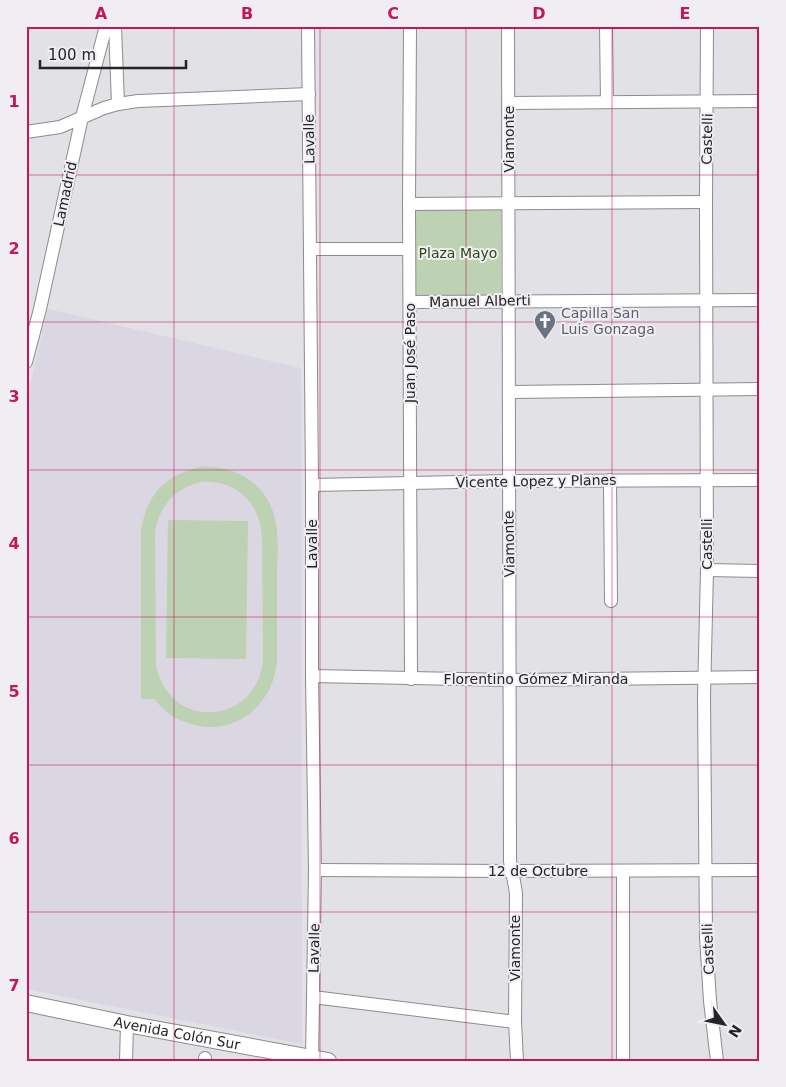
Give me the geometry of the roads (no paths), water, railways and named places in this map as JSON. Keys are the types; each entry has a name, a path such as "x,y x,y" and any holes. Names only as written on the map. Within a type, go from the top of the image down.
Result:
{"main road":[{"name":"Avenida Colón Sur","path":"26,1003 127,1024 328,1061"}],"street":[{"name":"Lamadrid","path":"26,362 40,309 82,117 106,26"},
{"path":"115,26 118,104"},
{"name":"Lavalle","path":"308,26 315,870 311,1059"},
{"name":"Juan José Paso","path":"410,26 408,204 411,679"},
{"name":"Viamonte","path":"508,26 510,861 516,894 516,1061"},
{"path":"606,26 607,102"},
{"name":"Castelli","path":"707,26 706,937 717,1061"},
{"path":"26,132 60,127 118,104 138,101 309,94"},
{"path":"509,103 760,101"},
{"path":"408,204 706,202"},
{"path":"311,249 409,248"},
{"name":"Manuel Alberti","path":"410,302 760,300"},
{"path":"26,311 40,309"},
{"path":"510,392 760,389"},
{"path":"610,480 611,601"},
{"name":"Vicente Lopez y Planes","path":"312,485 509,481 760,480"},
{"path":"707,570 760,571"},
{"name":"Florentino Gómez Miranda","path":"312,676 510,680 760,677"},
{"name":"12 de Octubre","path":"315,870 760,870"},
{"path":"622,1061 624,871"},
{"path":"312,997 515,1022"},
{"path":"126,1061 127,1024"}],"place":[{"name":"Capilla San Luis Gonzaga","path":"545,340"}],"park label":[{"name":"Plaza Mayo","path":"458,253"}]}
